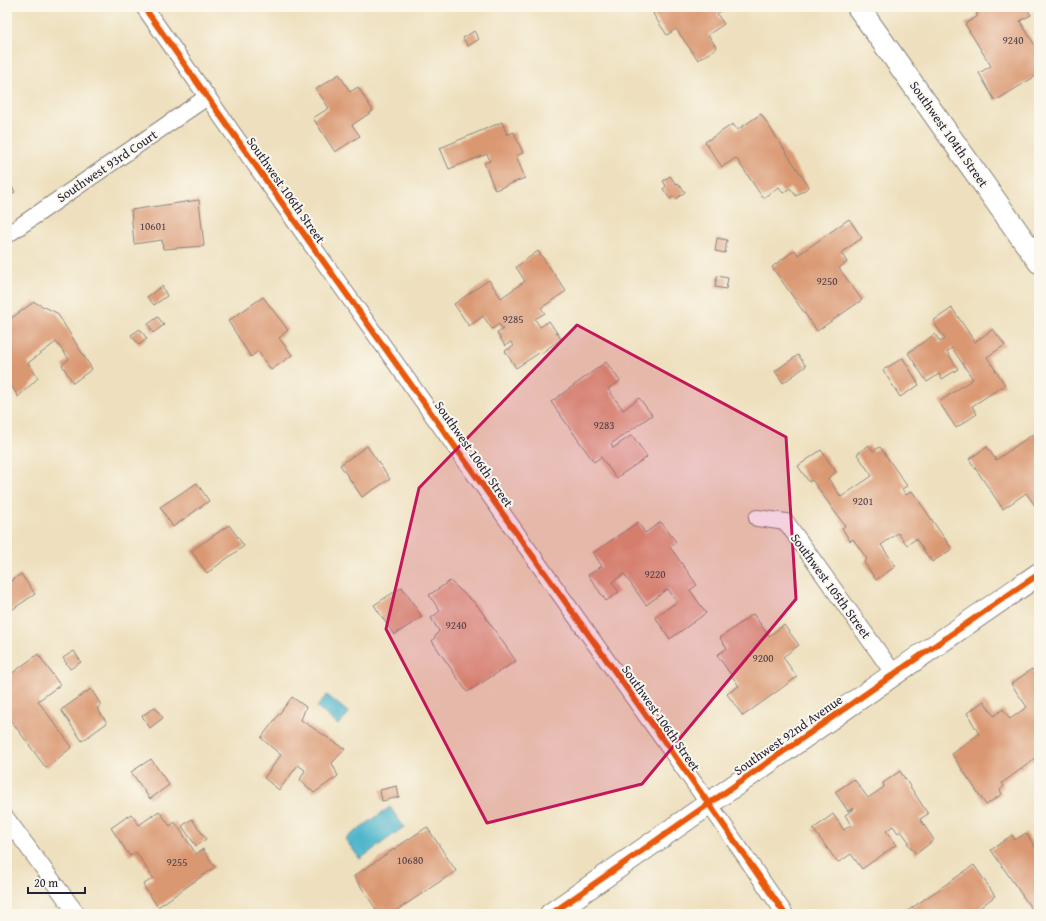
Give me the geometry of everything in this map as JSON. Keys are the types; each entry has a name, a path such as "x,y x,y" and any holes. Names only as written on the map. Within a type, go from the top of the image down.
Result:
{"street":[{"name":"Southwest 106th Street","path":"144,7 709,804 785,914"},
{"name":"Southwest 104th Street","path":"858,7 1039,262"},
{"name":"Southwest 93rd Court","path":"7,235 207,97"},
{"name":"Southwest 105th Street","path":"757,518 786,522 894,674"},
{"name":"Southwest 92nd Avenue","path":"551,914 1039,574"},
{"path":"7,818 77,914"}],"highlighted area":[{"path":"577,325 786,437 796,599 642,784 487,823 386,629 419,488"}],"water":[{"path":"327,695 349,713 338,725 317,707"},
{"path":"390,807 404,827 360,859 345,839"}],"building":[{"path":"662,7 724,7 725,8 717,14 724,24 708,35 717,48 698,60 676,29 667,35 653,14"},
{"path":"988,7 1026,7 1031,15 1020,21 1039,52 1039,74 995,101 979,73 991,66 965,24 978,16 976,14"},
{"path":"474,31 479,39 468,46 463,38"},
{"path":"339,74 350,92 358,87 373,111 352,125 360,136 335,152 313,118 329,108 316,89"},
{"path":"761,114 809,187 796,196 790,188 783,193 779,187 763,198 736,158 722,167 705,142 733,124 737,130"},
{"path":"502,122 507,135 514,132 523,153 516,156 525,178 495,190 484,163 490,161 487,154 449,169 440,148"},
{"path":"670,176 685,192 676,199 674,196 670,199 663,189 666,186 663,181"},
{"path":"7,179 15,192 7,198"},
{"path":"199,200 204,246 163,249 162,240 134,244 131,210"},
{"path":"849,219 862,238 841,253 847,262 839,268 862,300 817,331 772,267 795,250 798,255"},
{"path":"717,238 727,240 725,253 715,251"},
{"path":"538,251 566,291 541,308 545,313 535,319 540,327 549,321 561,339 540,354 539,353 516,368 505,351 514,346 511,342 505,346 497,333 503,330 499,324 492,329 483,316 469,326 454,304 489,280 501,298 525,281 516,267"},
{"path":"717,276 728,278 726,289 715,287"},
{"path":"162,286 167,296 154,305 147,297"},
{"path":"263,297 288,330 279,338 292,355 271,370 258,351 251,357 228,321"},
{"path":"34,302 57,313 92,369 73,383 62,365 69,359 56,342 28,363 38,378 18,397 7,378 7,321"},
{"path":"952,308 975,342 993,329 1005,345 987,357 1005,385 972,406 977,414 956,428 939,402 973,379 952,348 947,352 958,369 942,379 939,374 927,382 908,353 935,334 940,342 945,339 933,321"},
{"path":"158,317 164,325 153,333 148,324"},
{"path":"140,329 147,339 139,345 131,335"},
{"path":"798,355 806,366 783,383 775,371"},
{"path":"903,358 919,385 900,397 883,370"},
{"path":"606,362 620,381 608,389 623,410 639,398 652,415 611,444 613,448 632,435 647,457 616,478 601,457 594,462 551,402"},
{"path":"1039,430 1039,511 1026,493 1003,509 969,459 987,447 996,460"},
{"path":"869,445 873,451 880,447 907,486 902,489 906,495 912,491 952,549 932,562 916,539 907,545 898,533 881,545 896,566 876,580 864,562 867,559 853,539 850,541 842,528 845,526 812,480 809,482 798,466 821,450 836,472 828,478 841,497 872,476 857,454"},
{"path":"367,446 390,479 362,497 340,465"},
{"path":"197,483 209,501 173,527 160,507"},
{"path":"638,522 645,533 661,522 676,542 670,547 697,585 690,590 706,613 670,639 655,617 677,602 668,589 646,605 624,574 612,582 619,592 606,601 588,575 602,566 593,553"},
{"path":"229,525 244,546 207,573 191,551"},
{"path":"21,574 35,594 10,611 7,607 7,584"},
{"path":"450,581 477,605 516,661 467,692 432,641 439,631 431,618 440,611 429,595"},
{"path":"402,587 422,617 394,635 374,605"},
{"path":"753,614 769,636 784,625 799,645 783,657 797,677 743,716 727,694 739,686 717,655 727,648 720,638"},
{"path":"74,651 81,662 70,669 63,658"},
{"path":"38,654 60,685 38,701 72,747 46,768 7,715 7,677"},
{"path":"1032,669 1039,679 1039,694 1037,696 1039,699 1039,756 1002,783 1004,786 1000,790 1002,794 986,805 952,754 979,734 967,713 984,701 994,716 1003,709 1010,719 1027,707 1011,684"},
{"path":"91,689 101,705 97,708 107,723 82,741 61,710"},
{"path":"292,697 306,707 301,720 345,749 332,763 338,776 314,793 300,780 305,770 298,765 279,790 264,778 281,755 261,738"},
{"path":"155,707 163,718 150,728 142,716"},
{"path":"151,759 169,785 150,799 131,772"},
{"path":"900,771 928,814 920,819 934,840 916,854 907,843 909,842 901,831 898,833 893,826 886,831 896,845 862,869 851,854 839,862 836,860 813,829 833,814 844,830 851,825 845,815 854,809 853,808 848,811 835,792 854,779 868,798 884,787 883,783"},
{"path":"397,786 399,797 382,801 380,790"},
{"path":"159,811 170,826 175,822 196,854 203,849 215,867 158,907 143,885 153,878 136,852 130,856 111,828 131,814 139,825"},
{"path":"192,819 206,839 196,846 182,826"},
{"path":"427,827 456,871 391,914 379,914 354,876"},
{"path":"1026,833 1039,853 1039,914 1035,914 991,850 1012,835 1015,840"},
{"path":"974,865 995,896 977,910 979,914 903,914"}],"cycle path":[{"path":"144,7 709,804 785,914"},
{"path":"551,914 916,658 1039,574"}]}
